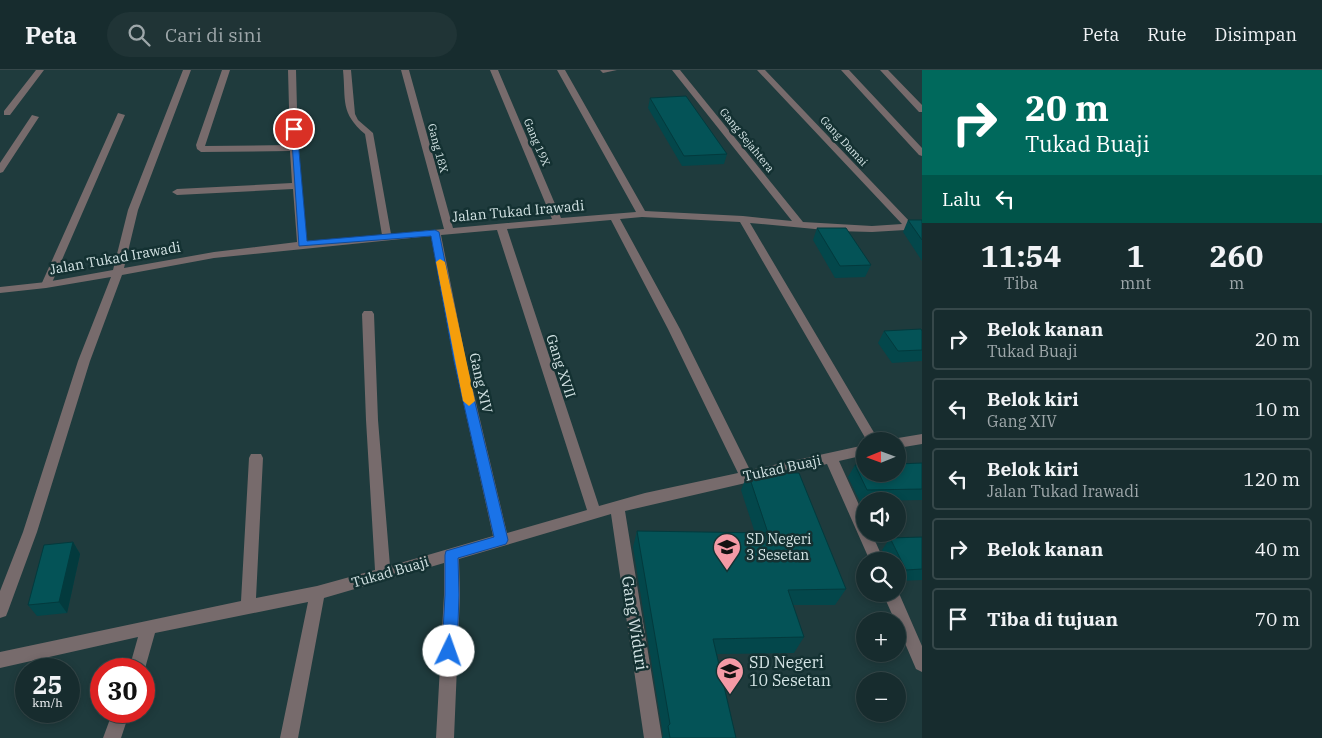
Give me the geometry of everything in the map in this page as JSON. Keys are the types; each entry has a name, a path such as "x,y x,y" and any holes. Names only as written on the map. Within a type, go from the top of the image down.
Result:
{"street":[{"path":"7,113 40,70"},
{"path":"0,611 30,532 84,361 118,271 133,210 188,70"},
{"path":"226,70 200,145 201,149 294,148"},
{"path":"292,70 294,148 302,244"},
{"path":"348,70 351,114 354,121 368,133 387,237"},
{"name":"Gang 18X","path":"405,70 448,231"},
{"name":"Gang 19X","path":"494,70 558,222"},
{"path":"561,70 582,102 642,214"},
{"path":"604,71 613,70"},
{"name":"Gang Sejahtera","path":"676,70 800,224"},
{"name":"Gang Damai","path":"762,70 910,227"},
{"path":"845,70 922,153"},
{"path":"884,70 922,110"},
{"path":"46,285 121,115"},
{"path":"0,170 35,117"},
{"path":"177,192 297,186"},
{"name":"Jalan Tukad Irawadi","path":"0,290 46,285 214,255 302,244 642,214 743,219 872,229 922,226"},
{"path":"614,217 674,330 746,475"},
{"path":"743,219 869,432"},
{"name":"Gang XVII","path":"501,227 595,514"},
{"name":"Gang XIV","path":"435,232 460,361 501,540"},
{"path":"368,314 372,420 383,573"},
{"path":"906,442 922,439"},
{"name":"Tukad Buaji","path":"0,660 248,606 317,593 617,507 746,475 856,452"},
{"path":"248,606 256,458"},
{"path":"831,458 872,552"},
{"name":"Gang Widuri","path":"617,507 653,738"},
{"path":"445,738 452,595 451,555"},
{"path":"289,738 317,593"},
{"path":"895,602 922,664"},
{"path":"140,658 150,628"},
{"path":"112,738 118,723"}],"building":[{"path":"686,96 727,154 684,156 650,98"},
{"path":"908,220 922,220 922,240"},
{"path":"817,228 846,228 871,265 840,266"},
{"path":"921,329 922,350 898,351 884,331"},
{"path":"922,463 922,489 867,490 863,482 906,482 906,464"},
{"path":"748,473 799,473 846,589 788,590 804,637 713,639 736,738 670,738 668,726 670,724 637,531 768,533"},
{"path":"922,537 922,569 906,570 906,552 897,552 892,542 906,542 906,538"},
{"path":"73,542 59,602 28,605 44,545"}],"slow traffic":[{"path":"440,262 469,401"}],"place":[{"name":"SD Negeri 3 Sesetan","path":"727,571"},
{"name":"SD Negeri 10 Sesetan","path":"730,695"}],"route":[{"path":"294,129 302,244 435,232 460,361 501,540 451,555 452,595 449,651"}]}
